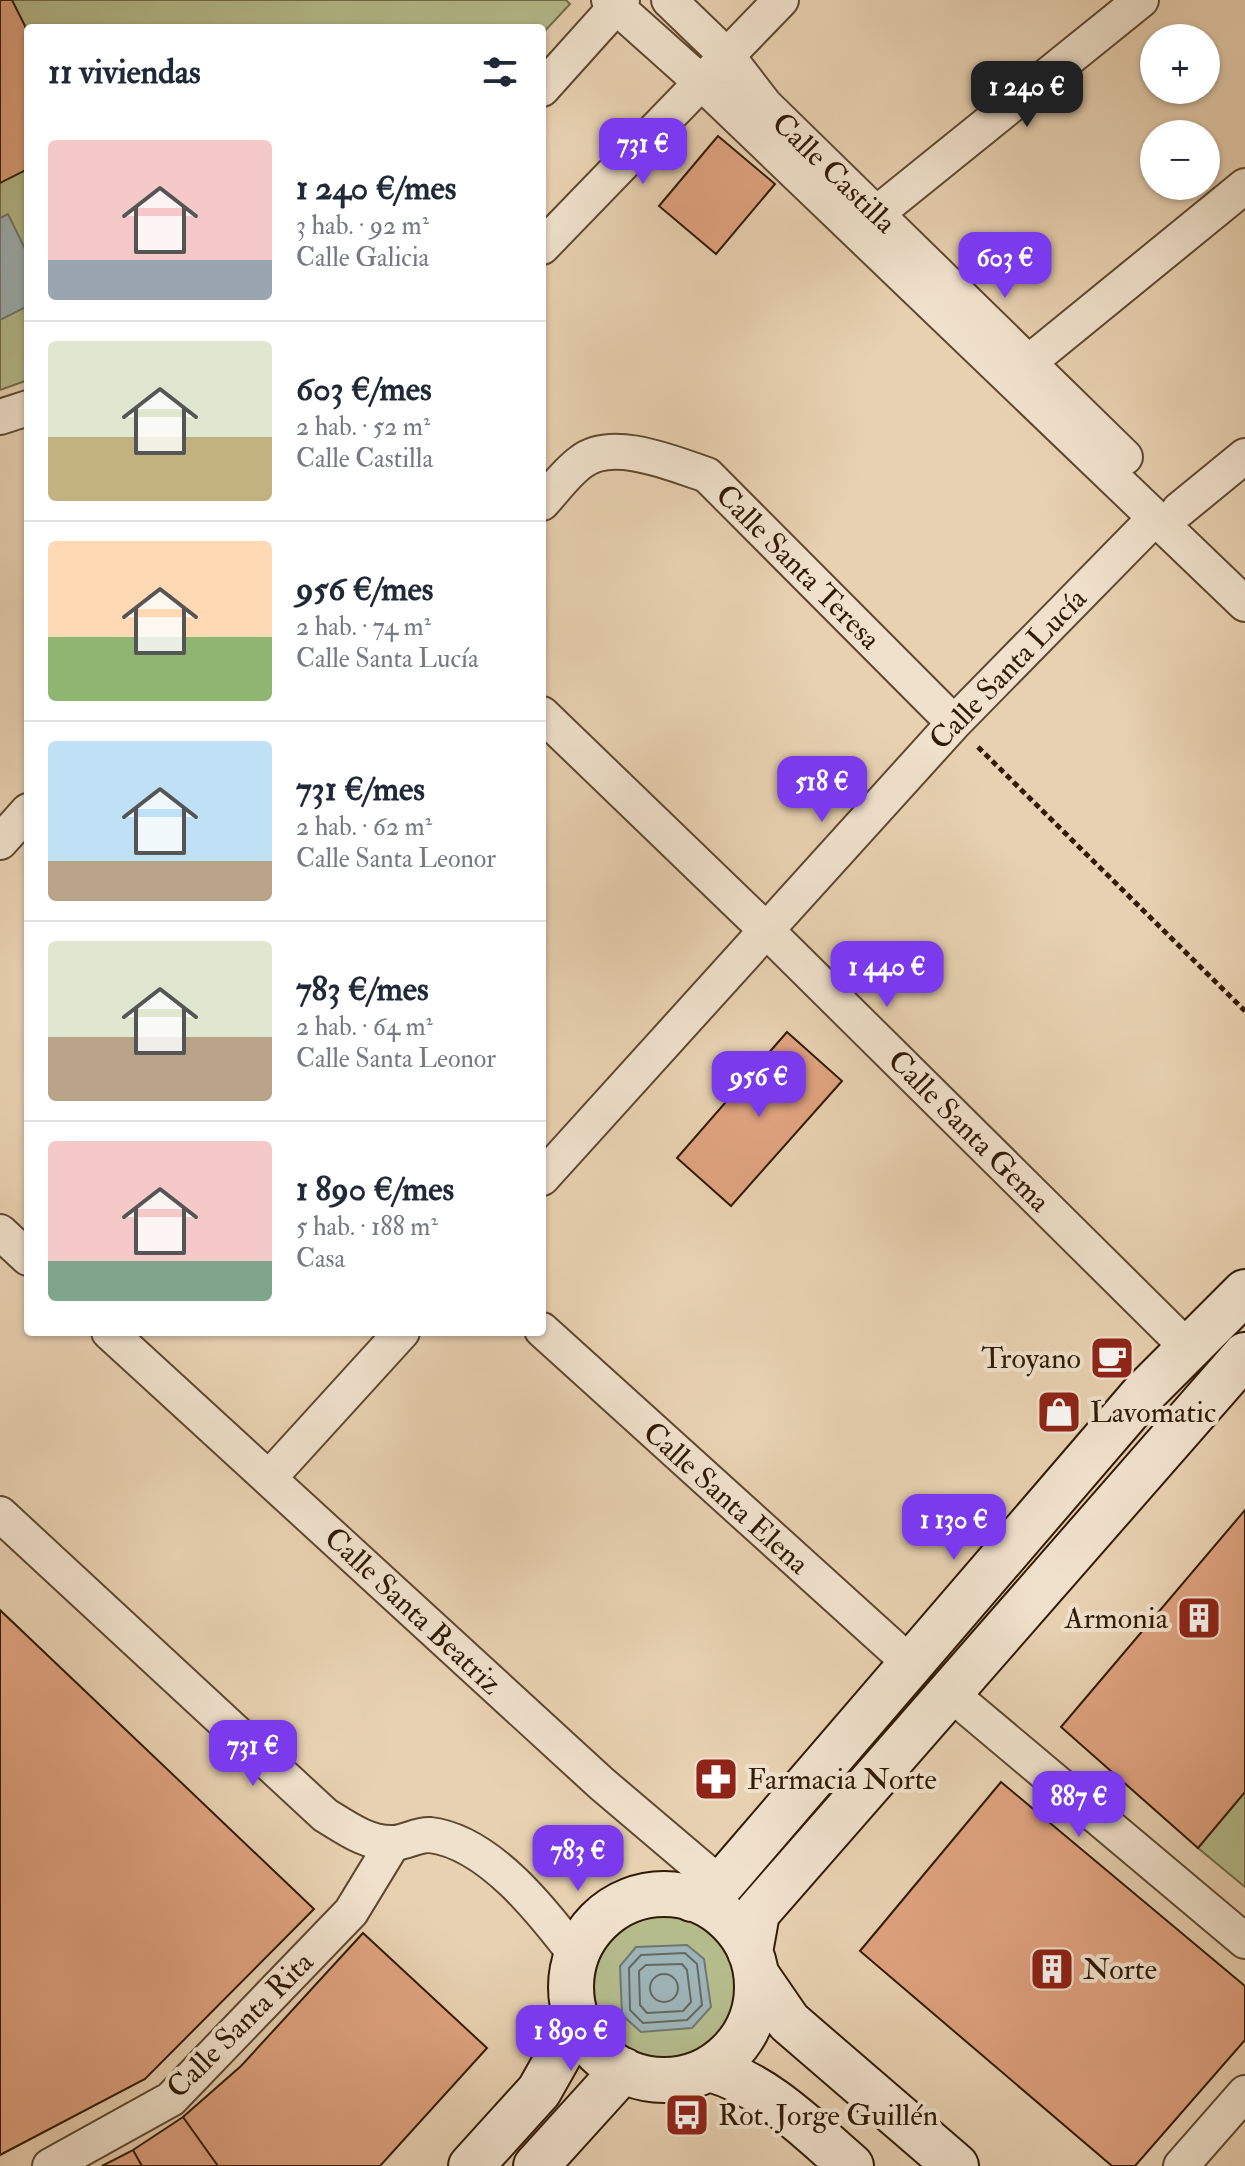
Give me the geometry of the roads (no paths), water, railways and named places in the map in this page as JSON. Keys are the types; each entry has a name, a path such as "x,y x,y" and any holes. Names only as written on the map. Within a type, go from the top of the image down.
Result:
{"street":[{"name":"Calle Castilla","path":"669,0 728,57 765,105 1028,363 1245,604"},
{"path":"546,243 781,0"},
{"path":"876,214 1141,0"},
{"name":"Calle Castilla","path":"616,2 1167,514 1245,575"},
{"path":"546,84 616,2"},
{"path":"1028,363 1245,186"},
{"path":"0,417 24,409"},
{"name":"Calle Santa Teresa","path":"546,499 582,460 614,452 653,456 707,475 954,723"},
{"name":"Calle Santa Lucía","path":"546,1174 954,723 1167,514 1245,456"},
{"name":"Calle Santa Gema","path":"546,718 765,929 1188,1348"},
{"path":"0,1232 24,1254"},
{"path":"851,2166 773,2099 738,2077 710,2069 666,2080 623,2070 604,2058 578,2022 571,1977 576,1955 601,1918 619,1905 662,1893 706,1892 911,1664 1134,1405 1245,1292"},
{"name":"Calle Santa Elena","path":"546,1334 911,1664"},
{"name":"Calle Santa Beatriz","path":"113,1336 602,1784 706,1892"},
{"path":"269,1478 398,1336"},
{"path":"710,2069 742,2038 752,2018 757,1996 753,1963 757,1913 1241,1367"},
{"path":"0,1514 325,1815 358,1836 393,1843 429,1835 474,1852 534,1901 576,1955"},
{"path":"950,1693 1245,1941"},
{"name":"Calle Santa Rita","path":"50,2166 149,2113 190,2081 351,1912 393,1843"},
{"path":"706,1892 740,1932 753,1963 789,2022 956,2166"},
{"path":"471,2166 539,2091 561,2057 578,2022"},
{"path":"536,2166 623,2070"},
{"path":"1181,2166 1245,2093"}],"water":[{"path":"8,214 24,247 24,308 0,320 0,218"},
{"path":"687,1945 704,1959 711,2007 692,2028 641,2032 622,2015 620,1966 636,1947"}],"place":[{"name":"Troyano","path":"1112,1358"},
{"name":"Lavomatic","path":"1059,1412"},
{"name":"Armonia","path":"1199,1618"},
{"name":"Farmacia Norte","path":"716,1779"},
{"name":"Norte","path":"1052,1969"},
{"name":"Rot. Jorge Guillén","path":"687,2115"}]}
